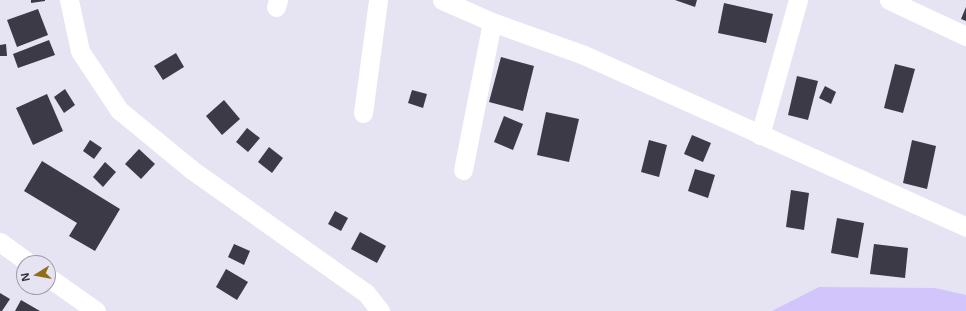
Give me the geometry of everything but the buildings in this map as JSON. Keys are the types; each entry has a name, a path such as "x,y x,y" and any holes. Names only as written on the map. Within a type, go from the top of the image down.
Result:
{"street":[{"path":"69,0 80,51 119,110 192,170 366,293 380,311"},
{"path":"363,114 378,0"},
{"path":"442,0 492,22 584,55 966,227"},
{"path":"760,135 798,0"},
{"path":"890,0 966,36"},
{"path":"463,170 492,22"},
{"path":"0,242 18,255"},
{"path":"56,283 96,311"}],"shaded area":[{"path":"819,287 935,288 966,295 966,311 772,311"}]}
